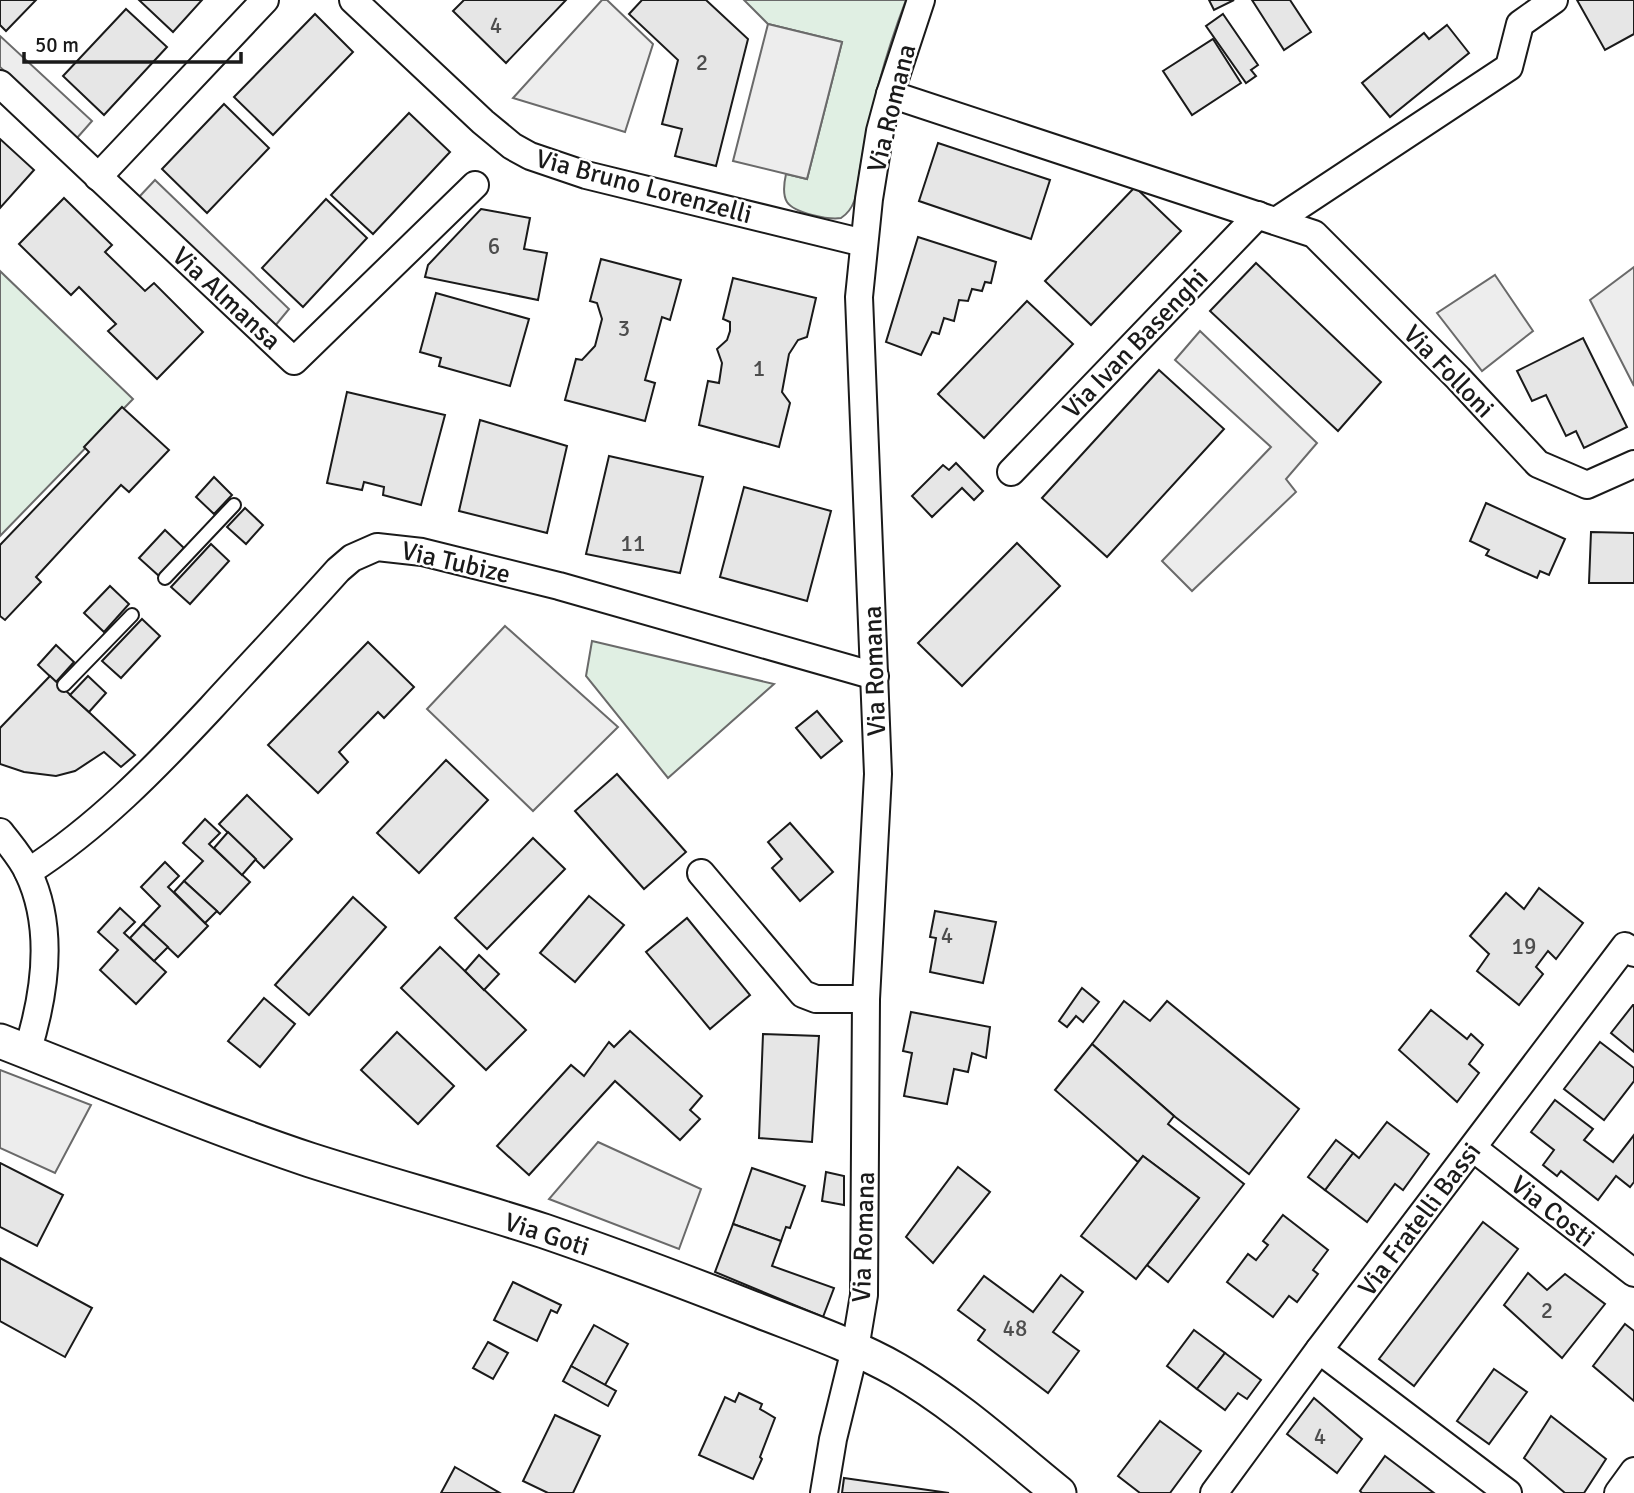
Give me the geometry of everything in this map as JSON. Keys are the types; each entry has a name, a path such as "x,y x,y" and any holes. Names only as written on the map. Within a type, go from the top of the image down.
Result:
{"street":[{"path":"98,177 265,0"},
{"name":"Via Bruno Lorenzelli","path":"353,0 484,122 512,146 530,156 586,175 864,243"},
{"name":"Via Romana","path":"824,1493 864,1295 866,999 878,774 859,320 864,243 874,168 890,94 921,0"},
{"path":"1267,218 1509,67 1520,24 1554,0"},
{"name":"Via Almansa","path":"0,84 294,361 475,185"},
{"name":"Via Folloni","path":"890,94 1314,234 1458,378 1538,464 1587,485 1634,464"},
{"name":"Via Ivan Basenghi","path":"1011,472 1267,218"},
{"name":"Via Tubize","path":"28,872 60,851 112,808 176,745 338,570 352,558 377,547 422,552 559,586 875,676"},
{"path":"0,832 17,852 28,872 40,911 44,958 42,993 13,1047"},
{"path":"701,873 803,993 816,999 866,999"},
{"name":"Via Fratelli Bassi","path":"1214,1493 1473,1148 1630,949"},
{"name":"Via Goti","path":"13,1047 96,1081 295,1154 543,1231 690,1283 855,1349 897,1370 947,1403 996,1439 1059,1493"},
{"name":"Via Costi","path":"1473,1148 1634,1273"},
{"path":"1319,1350 1508,1493"},
{"path":"1618,1493 1634,1471"}],"lane":[{"path":"164,579 234,505"},
{"path":"64,685 132,615"}],"green space":[{"path":"744,0 906,0 873,104 856,196 851,208 841,218 820,217 791,206 784,196 784,188 786,174 807,179 842,42 768,24"},
{"path":"0,271 133,399 0,536"},
{"path":"592,641 774,684 668,778 586,676"}],"shaded area":[{"path":"602,0 607,0 653,44 625,132 513,98"},
{"path":"768,24 842,42 807,179 733,161"},
{"path":"0,36 92,121 77,138 0,67"},
{"path":"155,180 289,309 275,326 139,197"},
{"path":"1634,267 1634,386 1590,300"},
{"path":"1495,275 1533,331 1482,371 1437,313"},
{"path":"1200,331 1317,443 1286,479 1296,492 1192,591 1162,561 1271,447 1175,360"},
{"path":"505,626 618,727 533,811 427,709"},
{"path":"0,1070 91,1105 55,1173 0,1148"},
{"path":"598,1142 701,1189 679,1249 549,1199"}],"building":[{"path":"0,0 36,0 6,31 0,25"},
{"path":"139,0 202,0 173,32"},
{"path":"464,0 566,0 506,63 453,11"},
{"path":"642,0 706,0 748,39 716,166 675,156 682,129 662,124 678,60 629,14"},
{"path":"1209,0 1234,0 1214,10"},
{"path":"1252,0 1290,0 1311,32 1284,50"},
{"path":"1577,0 1634,0 1634,34 1605,50"},
{"path":"126,9 167,47 104,115 63,76"},
{"path":"315,14 353,52 273,135 234,97"},
{"path":"1223,14 1258,65 1251,70 1256,76 1246,83 1206,26"},
{"path":"1447,25 1469,53 1390,117 1362,83 1424,33 1429,39"},
{"path":"1213,39 1241,83 1192,115 1163,71"},
{"path":"224,104 269,148 207,213 162,169"},
{"path":"409,113 450,152 373,234 331,195"},
{"path":"0,139 34,170 0,208"},
{"path":"938,143 1050,180 1031,239 919,201"},
{"path":"1135,187 1181,231 1091,325 1045,281"},
{"path":"64,198 112,245 105,252 145,291 154,283 203,332 157,379 108,331 116,324 79,287 71,295 19,244"},
{"path":"326,199 367,238 303,307 262,268"},
{"path":"481,209 530,218 524,249 547,253 538,300 425,277 428,265"},
{"path":"918,237 996,262 991,283 985,282 982,291 972,289 968,301 959,300 954,321 944,318 939,334 932,332 921,355 886,342"},
{"path":"601,259 681,280 670,320 662,317 645,380 655,383 645,421 565,400 576,359 582,360 595,346 602,319 597,303 590,301"},
{"path":"1256,263 1381,382 1338,431 1210,311"},
{"path":"733,278 816,298 807,337 798,340 789,354 782,392 790,403 779,447 699,425 708,381 719,383 722,363 717,349 727,340 730,331 730,322 723,319"},
{"path":"436,293 529,319 510,386 439,366 441,358 420,352"},
{"path":"1027,301 1073,344 984,438 938,394"},
{"path":"1583,338 1627,427 1584,448 1576,431 1566,436 1546,395 1532,401 1517,371"},
{"path":"1159,370 1224,429 1107,557 1042,498"},
{"path":"347,392 445,415 421,505 383,495 384,487 364,482 362,490 327,483"},
{"path":"122,407 169,450 129,492 121,485 36,577 41,582 5,620 0,616 0,545 89,452 84,447"},
{"path":"480,420 567,446 547,533 459,511"},
{"path":"609,456 703,477 680,573 586,554"},
{"path":"956,463 983,491 974,500 962,488 932,517 912,496 943,465 949,470"},
{"path":"214,477 232,495 214,514 196,497"},
{"path":"744,487 831,511 807,601 720,577"},
{"path":"1486,503 1565,539 1549,575 1540,571 1537,578 1486,555 1489,550 1470,541"},
{"path":"245,508 263,525 246,544 227,527"},
{"path":"165,530 184,548 159,576 139,558"},
{"path":"1591,532 1634,533 1634,583 1589,583"},
{"path":"1017,543 1060,586 962,686 918,643"},
{"path":"211,544 229,561 190,604 171,587"},
{"path":"110,586 129,604 104,632 84,613"},
{"path":"142,619 160,636 121,678 102,661"},
{"path":"368,642 414,687 384,718 378,712 339,752 348,762 318,793 268,745"},
{"path":"56,645 74,662 56,682 38,665"},
{"path":"50,676 135,755 121,767 104,752 75,771 56,776 24,772 0,764 0,728"},
{"path":"88,676 106,693 89,712 70,695"},
{"path":"817,711 842,741 821,758 796,728"},
{"path":"446,760 488,800 419,873 377,833"},
{"path":"617,774 686,852 644,889 575,811"},
{"path":"247,795 292,839 264,868 219,824"},
{"path":"205,819 220,833 209,844 250,882 220,914 184,881 203,861 183,843"},
{"path":"790,823 833,872 800,901 772,868 782,859 768,842"},
{"path":"228,832 256,859 242,875 214,848"},
{"path":"533,838 565,869 487,949 455,918"},
{"path":"165,862 179,876 168,887 208,926 178,957 143,924 160,906 141,887"},
{"path":"184,881 217,911 205,923 174,892"},
{"path":"1539,888 1583,923 1556,959 1548,951 1536,967 1543,974 1519,1005 1477,971 1489,954 1470,936 1506,893 1524,909"},
{"path":"589,896 624,925 575,982 540,953"},
{"path":"353,897 386,927 309,1015 275,985"},
{"path":"120,908 135,922 124,933 166,972 136,1004 100,970 118,950 98,932"},
{"path":"935,911 996,922 983,983 930,972 936,938 930,937"},
{"path":"687,918 750,995 710,1029 646,952"},
{"path":"143,924 168,947 154,961 130,938"},
{"path":"440,947 526,1030 486,1070 401,988"},
{"path":"479,955 499,974 484,990 465,971"},
{"path":"1082,988 1099,1002 1083,1022 1076,1016 1067,1027 1059,1021"},
{"path":"264,998 295,1024 260,1067 228,1041"},
{"path":"1124,1001 1150,1021 1167,1001 1299,1109 1249,1174 1174,1116 1092,1044"},
{"path":"1634,1005 1634,1052 1611,1033"},
{"path":"1431,1010 1467,1039 1471,1034 1483,1045 1469,1064 1479,1073 1457,1102 1399,1050"},
{"path":"911,1012 990,1027 986,1058 972,1053 968,1072 954,1069 947,1104 904,1096 912,1053 903,1051"},
{"path":"630,1031 702,1096 690,1110 700,1119 680,1140 615,1081 529,1175 497,1146 571,1065 584,1076 609,1042 614,1047"},
{"path":"397,1032 454,1086 418,1124 361,1070"},
{"path":"763,1034 819,1036 812,1142 759,1138"},
{"path":"1600,1042 1634,1068 1634,1081 1604,1120 1564,1089"},
{"path":"1092,1044 1174,1116 1168,1124 1244,1184 1168,1282 1147,1265 1199,1198 1143,1156 1138,1162 1055,1090"},
{"path":"1555,1100 1593,1129 1584,1140 1613,1162 1634,1135 1634,1182 1630,1187 1616,1176 1598,1200 1561,1171 1557,1176 1543,1165 1554,1150 1531,1132"},
{"path":"1387,1122 1429,1154 1403,1190 1395,1184 1367,1222 1325,1190 1353,1153 1359,1158"},
{"path":"1336,1140 1353,1153 1325,1190 1308,1177"},
{"path":"1143,1156 1199,1198 1136,1279 1081,1236"},
{"path":"0,1163 63,1195 37,1246 0,1227"},
{"path":"958,1167 990,1192 933,1263 906,1237"},
{"path":"752,1168 805,1186 790,1228 786,1227 781,1241 733,1224"},
{"path":"826,1172 844,1176 844,1205 822,1201"},
{"path":"1283,1215 1328,1250 1313,1270 1318,1274 1297,1302 1289,1296 1273,1317 1227,1282 1248,1254 1256,1260 1268,1245 1263,1241"},
{"path":"1483,1222 1518,1249 1414,1386 1379,1359"},
{"path":"733,1224 781,1241 772,1266 834,1288 823,1317 715,1272"},
{"path":"0,1258 92,1308 65,1357 0,1321"},
{"path":"1528,1273 1547,1290 1565,1274 1605,1304 1562,1358 1504,1305"},
{"path":"1061,1275 1083,1292 1053,1332 1079,1351 1048,1393 978,1340 985,1330 958,1310 984,1276 1033,1312"},
{"path":"513,1282 561,1305 557,1313 551,1310 537,1341 494,1320"},
{"path":"1625,1324 1634,1331 1634,1401 1593,1366"},
{"path":"594,1325 628,1344 605,1385 571,1366"},
{"path":"1194,1330 1225,1353 1197,1389 1167,1366"},
{"path":"488,1342 508,1353 493,1379 473,1368"},
{"path":"1225,1353 1261,1380 1247,1399 1238,1393 1225,1410 1197,1389"},
{"path":"571,1366 616,1391 608,1406 563,1381"},
{"path":"1494,1369 1527,1392 1489,1444 1457,1421"},
{"path":"739,1393 762,1404 760,1409 775,1418 753,1479 699,1455 725,1397 735,1402"},
{"path":"1314,1398 1362,1439 1337,1473 1287,1434"},
{"path":"555,1415 600,1436 573,1493 548,1493 523,1481"},
{"path":"1551,1416 1606,1459 1584,1493 1565,1493 1524,1458"},
{"path":"1160,1421 1201,1451 1170,1493 1140,1493 1118,1476"},
{"path":"1385,1456 1434,1493 1362,1493 1360,1491"},
{"path":"455,1467 500,1493 441,1493"},
{"path":"844,1478 949,1493 842,1493"}]}
